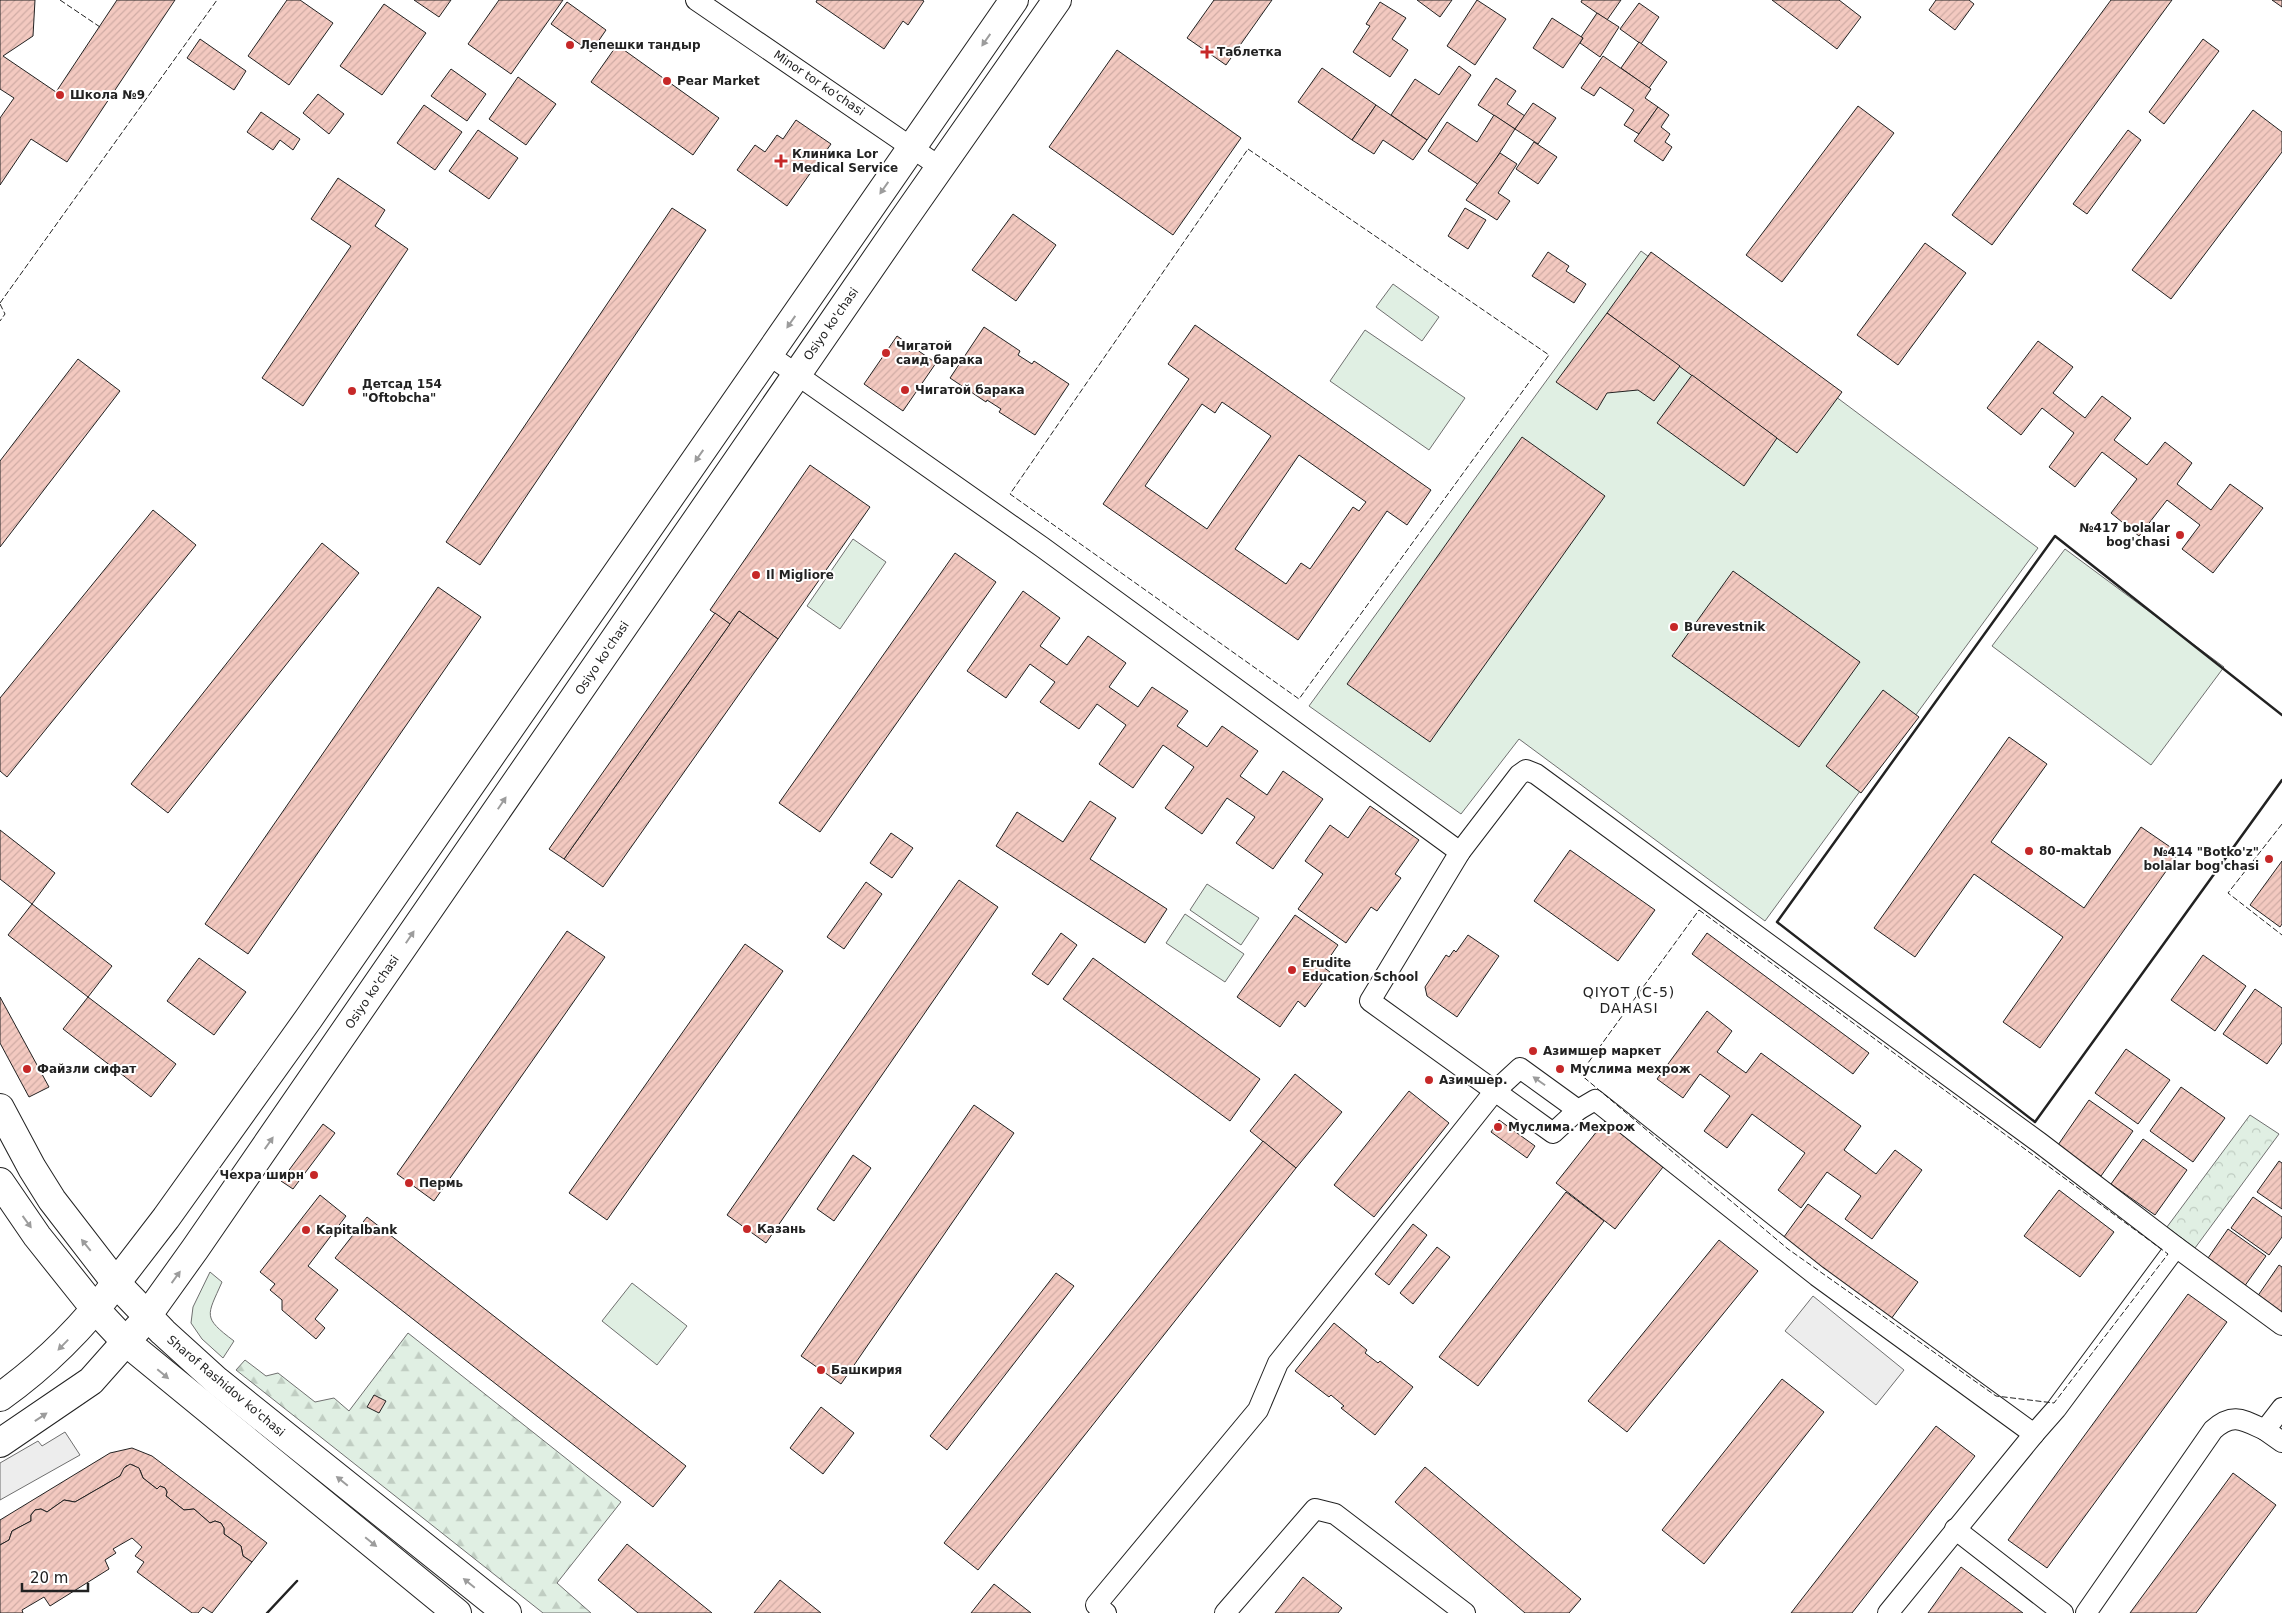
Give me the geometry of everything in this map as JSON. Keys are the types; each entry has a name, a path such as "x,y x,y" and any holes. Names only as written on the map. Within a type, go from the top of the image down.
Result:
{"main road":[{"path":"0,1397 60,1349 96,1310 166,1218 309,1018 1014,0"},
{"name":"Osiyo ko'chasi","path":"0,1444 91,1381 147,1316 196,1249 1056,0"},
{"name":"Sharof Rashidov ko'chasi","path":"0,1108 52,1200 116,1283 147,1316 217,1381 507,1613"},
{"path":"0,1182 37,1236 96,1310 126,1342 457,1613"}],"street":[{"name":"Minor tor ko'chasi","path":"696,0 940,167"},
{"path":"769,355 1042,547 1460,852"},
{"path":"2034,1434 1825,1282 1595,1100 1578,1110 1553,1132 1494,1092 1370,1001 1460,852 1518,775 1526,770 1536,774 2040,1143 2282,1325"},
{"path":"1106,1613 1096,1605 1258,1410 1278,1362 1494,1092 1520,1068 1578,1110"},
{"path":"1888,1613 1955,1529 2056,1409 2176,1247"},
{"path":"2265,1430 2282,1408"},
{"path":"2086,1613 2213,1430 2223,1421 2238,1418 2265,1430 2282,1442"},
{"path":"1224,1613 1316,1508 1335,1514 1464,1613"},
{"path":"1955,1529 2062,1613"}],"green space":[{"name":"Burevestnik","path":"1641,251 2038,548 1765,921 1519,739 1461,814 1309,706"},
{"path":"1393,284 1439,317 1422,341 1376,307"},
{"path":"1365,330 1465,398 1429,450 1330,381"},
{"path":"853,539 886,562 840,629 807,606"},
{"path":"2065,549 2224,667 2151,765 1992,646"},
{"path":"1207,884 1259,918 1241,945 1190,910"},
{"path":"1185,914 1244,954 1225,982 1166,943"},
{"path":"2250,1115 2279,1134 2195,1248 2167,1227"},
{"path":"210,1272 222,1282 211,1309 212,1321 234,1341 223,1358 202,1339 191,1323 193,1307"},
{"path":"632,1283 687,1326 657,1365 602,1321"},
{"path":"408,1333 621,1502 557,1583 591,1613 543,1613 236,1370 245,1360 266,1376 278,1373 315,1402 334,1398 349,1411"}],"shaded area":[{"path":"1813,1296 1904,1370 1876,1405 1785,1331"},
{"path":"65,1432 80,1455 0,1500 0,1463 38,1441 42,1446"}],"building":[{"name":"Школа №9","path":"0,0 35,0 33,36 3,56 56,92 117,0 175,0 67,162 31,139 0,185 0,118 14,98 0,89"},
{"path":"287,0 300,0 333,23 289,85 248,56"},
{"path":"414,0 451,0 439,17"},
{"path":"499,0 563,0 511,74 468,44"},
{"path":"817,0 924,1 908,25 903,21 884,49 816,2"},
{"path":"1214,0 1272,0 1226,65 1187,38"},
{"path":"1417,0 1452,0 1440,17"},
{"path":"1477,0 1506,19 1475,65 1447,46"},
{"path":"1582,0 1621,0 1607,20 1581,2"},
{"path":"1772,0 1839,0 1861,17 1837,49"},
{"path":"1936,0 1969,0 1974,4 1955,30 1929,10"},
{"path":"2111,0 2172,0 1992,245 1952,215"},
{"path":"2272,0 2282,0 2282,7"},
{"path":"567,2 606,30 591,52 551,24"},
{"path":"1380,2 1406,18 1392,39 1408,50 1390,77 1353,52 1370,26 1366,24"},
{"path":"1639,3 1659,17 1641,44 1620,29"},
{"path":"384,4 426,33 382,95 340,66"},
{"path":"1597,13 1619,27 1600,57 1580,43 1583,38 1581,37"},
{"path":"1552,18 1583,38 1563,68 1533,48"},
{"path":"200,39 246,71 234,90 187,58"},
{"path":"2203,39 2219,51 2164,124 2149,112"},
{"path":"1639,42 1667,62 1649,88 1621,68"},
{"path":"617,45 719,118 693,155 591,82"},
{"path":"1117,50 1241,138 1173,235 1049,147"},
{"path":"1603,56 1651,89 1645,98 1658,107 1639,134 1624,125 1634,110 1600,87 1594,96 1581,88"},
{"path":"1459,66 1471,75 1427,140 1391,115 1415,79 1439,95"},
{"path":"1322,68 1376,105 1352,140 1298,102"},
{"path":"451,69 486,94 467,121 431,96"},
{"path":"518,77 556,104 526,145 489,119"},
{"path":"1496,78 1516,91 1507,104 1525,116 1515,129 1478,105"},
{"path":"318,94 344,114 329,134 303,113"},
{"path":"1533,103 1556,118 1538,144 1515,129"},
{"path":"424,105 462,132 435,170 397,143"},
{"path":"1376,105 1427,140 1413,160 1383,140 1374,154 1352,140"},
{"path":"1858,106 1894,133 1782,282 1746,255"},
{"path":"1658,107 1669,115 1661,127 1670,134 1665,142 1672,147 1663,161 1634,141"},
{"path":"2253,110 2282,132 2282,152 2171,299 2132,270"},
{"path":"261,112 300,139 293,150 280,140 273,150 247,132"},
{"path":"1494,115 1515,129 1479,185 1428,151 1447,122 1477,142"},
{"name":"Клиника Lor Medical Service","path":"796,120 831,144 787,206 737,170 755,145 765,152 777,135 783,139"},
{"path":"478,130 518,158 489,199 449,171"},
{"path":"2128,130 2141,140 2087,214 2073,204"},
{"path":"1534,142 1557,157 1538,184 1516,169"},
{"path":"1500,153 1517,164 1498,193 1510,201 1497,220 1466,200"},
{"path":"338,178 385,210 375,226 408,249 303,406 262,378 351,246 311,219"},
{"path":"672,208 706,230 480,565 446,542"},
{"path":"1465,208 1486,220 1468,249 1448,236"},
{"path":"1013,214 1056,245 1016,301 972,270"},
{"path":"1925,243 1966,273 1898,365 1857,335"},
{"path":"1548,252 1569,266 1566,271 1586,284 1574,303 1532,276"},
{"path":"1651,252 1842,392 1797,453 1607,313"},
{"path":"1607,313 1680,366 1654,401 1638,390 1607,393 1597,410 1556,382"},
{"path":"1195,325 1431,490 1407,525 1387,511 1298,640 1103,504 1189,379 1168,364","holes":["1222,402 1271,436 1207,529 1145,486 1202,404 1215,413","1299,455 1366,502 1359,511 1353,507 1310,569 1301,563 1286,584 1235,549"]},
{"path":"984,327 1020,351 1018,355 1032,364 1034,361 1069,384 1035,435 999,412 1001,409 987,400 986,402 950,378"},
{"path":"897,336 936,363 903,411 864,384"},
{"path":"2038,341 2073,367 2053,393 2085,418 2102,396 2131,418 2114,440 2147,465 2165,442 2192,463 2177,484 2211,510 2230,484 2263,508 2213,573 2182,549 2200,525 2167,500 2139,536 2111,513 2137,479 2102,452 2075,487 2049,467 2074,433 2042,408 2021,435 1987,408"},
{"path":"78,359 120,391 0,547 0,461"},
{"path":"1692,375 1777,438 1744,486 1657,423"},
{"path":"1522,437 1605,496 1430,742 1347,684"},
{"path":"810,465 870,507 778,639 739,611 730,624 710,610"},
{"path":"153,510 196,545 7,777 0,771 0,698"},
{"path":"322,543 359,573 168,813 131,784"},
{"path":"955,553 996,582 820,832 779,803"},
{"path":"1733,571 1860,662 1799,747 1672,656"},
{"path":"438,587 481,617 248,954 205,924"},
{"path":"1023,591 1060,618 1040,646 1067,665 1088,636 1126,663 1109,687 1138,707 1152,687 1188,711 1177,726 1207,747 1222,726 1258,751 1240,776 1267,795 1283,771 1323,799 1273,869 1236,843 1255,817 1227,798 1202,834 1165,808 1194,767 1163,745 1133,788 1099,764 1126,725 1097,704 1079,729 1040,702 1055,682 1030,664 1006,698 967,671"},
{"path":"739,611 778,639 603,887 564,859"},
{"path":"715,613 730,624 564,859 549,849"},
{"path":"1883,690 1919,717 1861,793 1826,766"},
{"path":"2009,737 2047,764 1991,842 2084,908 2141,827 2179,853 2040,1048 2003,1022 2063,937 1974,874 1915,957 1874,928"},
{"path":"1090,801 1116,818 1090,859 1167,909 1145,943 996,846 1017,812 1063,842"},
{"path":"1370,806 1419,840 1395,874 1401,878 1377,911 1371,907 1346,943 1298,909 1323,874 1305,861 1330,825 1348,838"},
{"path":"0,830 55,873 32,904 0,879"},
{"path":"891,833 913,848 892,878 870,863"},
{"path":"1570,850 1655,910 1618,961 1534,901"},
{"path":"2282,861 2282,924 2280,927 2250,905"},
{"path":"959,880 998,907 766,1243 727,1215"},
{"path":"866,882 882,894 844,949 827,937"},
{"path":"32,904 112,966 88,997 8,935"},
{"name":"Erudite Education School","path":"1295,915 1338,945 1323,967 1330,972 1305,1007 1298,1001 1280,1027 1237,997"},
{"path":"567,931 605,957 434,1201 397,1174"},
{"path":"1061,933 1077,945 1048,985 1032,974"},
{"path":"1707,933 1869,1053 1853,1074 1692,954"},
{"path":"1468,935 1499,956 1457,1017 1427,996 1425,987 1446,955 1449,957 1454,950 1456,952"},
{"path":"745,944 783,971 607,1220 569,1193"},
{"path":"2203,955 2246,986 2215,1031 2171,1000"},
{"path":"199,958 246,992 214,1035 167,1001"},
{"path":"1093,958 1260,1079 1230,1121 1063,999"},
{"path":"2255,989 2282,1008 2282,1043 2267,1064 2223,1034"},
{"path":"0,997 49,1087 29,1097 0,1043"},
{"path":"88,997 176,1064 151,1097 63,1029"},
{"path":"1707,1011 1732,1031 1717,1052 1746,1073 1761,1053 1861,1126 1844,1150 1876,1174 1895,1150 1922,1170 1872,1239 1845,1219 1861,1196 1827,1172 1801,1208 1778,1190 1805,1153 1752,1114 1727,1148 1704,1131 1730,1096 1700,1074 1683,1098 1657,1079"},
{"path":"2126,1049 2170,1080 2138,1124 2095,1093"},
{"path":"1295,1074 1342,1112 1296,1168 1250,1131"},
{"path":"2181,1087 2225,1118 2193,1162 2150,1131"},
{"path":"1409,1091 1449,1123 1374,1217 1334,1185"},
{"path":"2089,1100 2133,1131 2101,1176 2058,1145"},
{"path":"974,1105 1014,1133 841,1384 801,1356"},
{"path":"1499,1120 1535,1146 1527,1158 1491,1132"},
{"path":"1605,1121 1663,1167 1615,1229 1556,1183"},
{"path":"323,1124 335,1133 293,1189 281,1181"},
{"path":"2143,1139 2187,1170 2155,1215 2111,1184"},
{"path":"1263,1141 1296,1168 978,1570 944,1543"},
{"path":"853,1155 871,1168 834,1221 817,1209"},
{"path":"2279,1161 2282,1163 2282,1209 2257,1192"},
{"path":"2059,1190 2114,1232 2080,1277 2024,1236"},
{"path":"1566,1192 1604,1221 1478,1386 1439,1357"},
{"path":"320,1195 346,1216 308,1266 338,1290 315,1319 325,1328 316,1339 282,1310 282,1300 270,1290 275,1284 260,1272"},
{"path":"2253,1197 2282,1217 2282,1237 2269,1255 2231,1228"},
{"path":"1808,1204 1918,1282 1891,1319 1781,1241"},
{"path":"367,1217 686,1466 653,1507 335,1258"},
{"path":"1413,1224 1427,1235 1389,1285 1375,1274"},
{"path":"2228,1229 2266,1256 2244,1287 2206,1261"},
{"path":"1719,1240 1758,1271 1627,1432 1588,1401"},
{"path":"1437,1247 1450,1257 1413,1304 1400,1293"},
{"path":"2279,1265 2282,1267 2282,1315 2257,1297"},
{"path":"1056,1273 1074,1286 947,1450 930,1436"},
{"path":"2188,1294 2227,1322 2047,1568 2008,1540"},
{"path":"1334,1323 1367,1350 1365,1353 1378,1363 1380,1361 1413,1387 1375,1435 1341,1408 1344,1406 1331,1395 1329,1397 1295,1371"},
{"path":"1782,1379 1824,1412 1704,1564 1662,1530"},
{"path":"374,1395 386,1401 379,1413 367,1407"},
{"path":"821,1407 854,1433 823,1474 790,1448"},
{"path":"1936,1426 1975,1456 1852,1613 1791,1613"},
{"path":"132,1448 152,1456 267,1543 252,1562 243,1556 241,1546 224,1534 224,1528 221,1523 215,1521 210,1523 194,1509 184,1510 166,1496 165,1488 160,1486 157,1489 143,1478 140,1470 133,1465 126,1466 120,1476 75,1502 64,1500 47,1512 41,1509 35,1510 31,1515 31,1521 12,1531 9,1540 0,1545 0,1520 110,1453"},
{"path":"130,1464 139,1468 143,1478 157,1489 160,1486 165,1488 166,1496 184,1510 194,1509 210,1523 215,1521 221,1523 224,1528 224,1534 241,1546 243,1556 252,1562 212,1613 203,1607 198,1613 192,1613 137,1572 144,1562 135,1556 142,1547 132,1538 113,1549 116,1553 105,1560 109,1569 50,1606 44,1597 22,1610 23,1613 0,1613 0,1545 9,1540 12,1531 31,1521 31,1515 35,1510 41,1509 47,1512 64,1500 75,1502 120,1476 124,1468"},
{"path":"1425,1467 1581,1599 1569,1613 1525,1613 1395,1502"},
{"path":"2233,1473 2276,1505 2196,1613 2130,1613"},
{"path":"627,1544 712,1613 638,1613 598,1580"},
{"path":"1961,1567 2023,1613 1928,1613"},
{"path":"1303,1577 1342,1608 1338,1613 1275,1613"},
{"path":"780,1580 821,1613 754,1613"},
{"path":"994,1584 1031,1613 971,1613"}],"fence":[{"path":"60,0 100,27"},
{"path":"0,303 217,0"},
{"path":"1248,149 1549,355 1299,699 1010,494 1248,149"},
{"path":"0,304 5,314 0,321"},
{"path":"2282,824 2228,893 2282,935"},
{"path":"1699,910 2168,1254 2054,1403 1996,1396 1788,1249 1580,1074 1699,910"}],"wall":[{"path":"2282,715 2055,536 1777,922 2035,1122 2282,780"},
{"path":"267,1613 297,1581"}],"place":[{"name":"Лепешки тандыр","path":"570,45"},
{"name":"Таблетка","path":"1207,52"},
{"name":"Pear Market","path":"667,81"},
{"name":"Школа №9","path":"60,95"},
{"name":"Клиника Lor Medical Service","path":"781,161"},
{"name":"Чигатой саид барака","path":"886,353"},
{"name":"Чигатой барака","path":"905,390"},
{"name":"Детсад 154 \"Oftobcha\"","path":"352,391"},
{"name":"№417 bolalar bog'chasi","path":"2180,535"},
{"name":"Il Migliore","path":"756,575"},
{"name":"Burevestnik","path":"1674,627"},
{"name":"80-maktab","path":"2029,851"},
{"name":"№414 \"Botko'z\" bolalar bog'chasi","path":"2269,859"},
{"name":"Erudite Education School","path":"1292,970"},
{"name":"Азимшер маркет","path":"1533,1051"},
{"name":"Файзли сифат","path":"27,1069"},
{"name":"Муслима мехрож","path":"1560,1069"},
{"name":"Азимшер.","path":"1429,1080"},
{"name":"Муслима. Мехрож","path":"1498,1127"},
{"name":"Чехра ширн","path":"314,1175"},
{"name":"Пермь","path":"409,1183"},
{"name":"Казань","path":"747,1229"},
{"name":"Kapitalbank","path":"306,1230"},
{"name":"Башкирия","path":"821,1370"}],"district":[{"name":"QIYOT (C-5) DAHASI","path":"1629,1000"}]}
